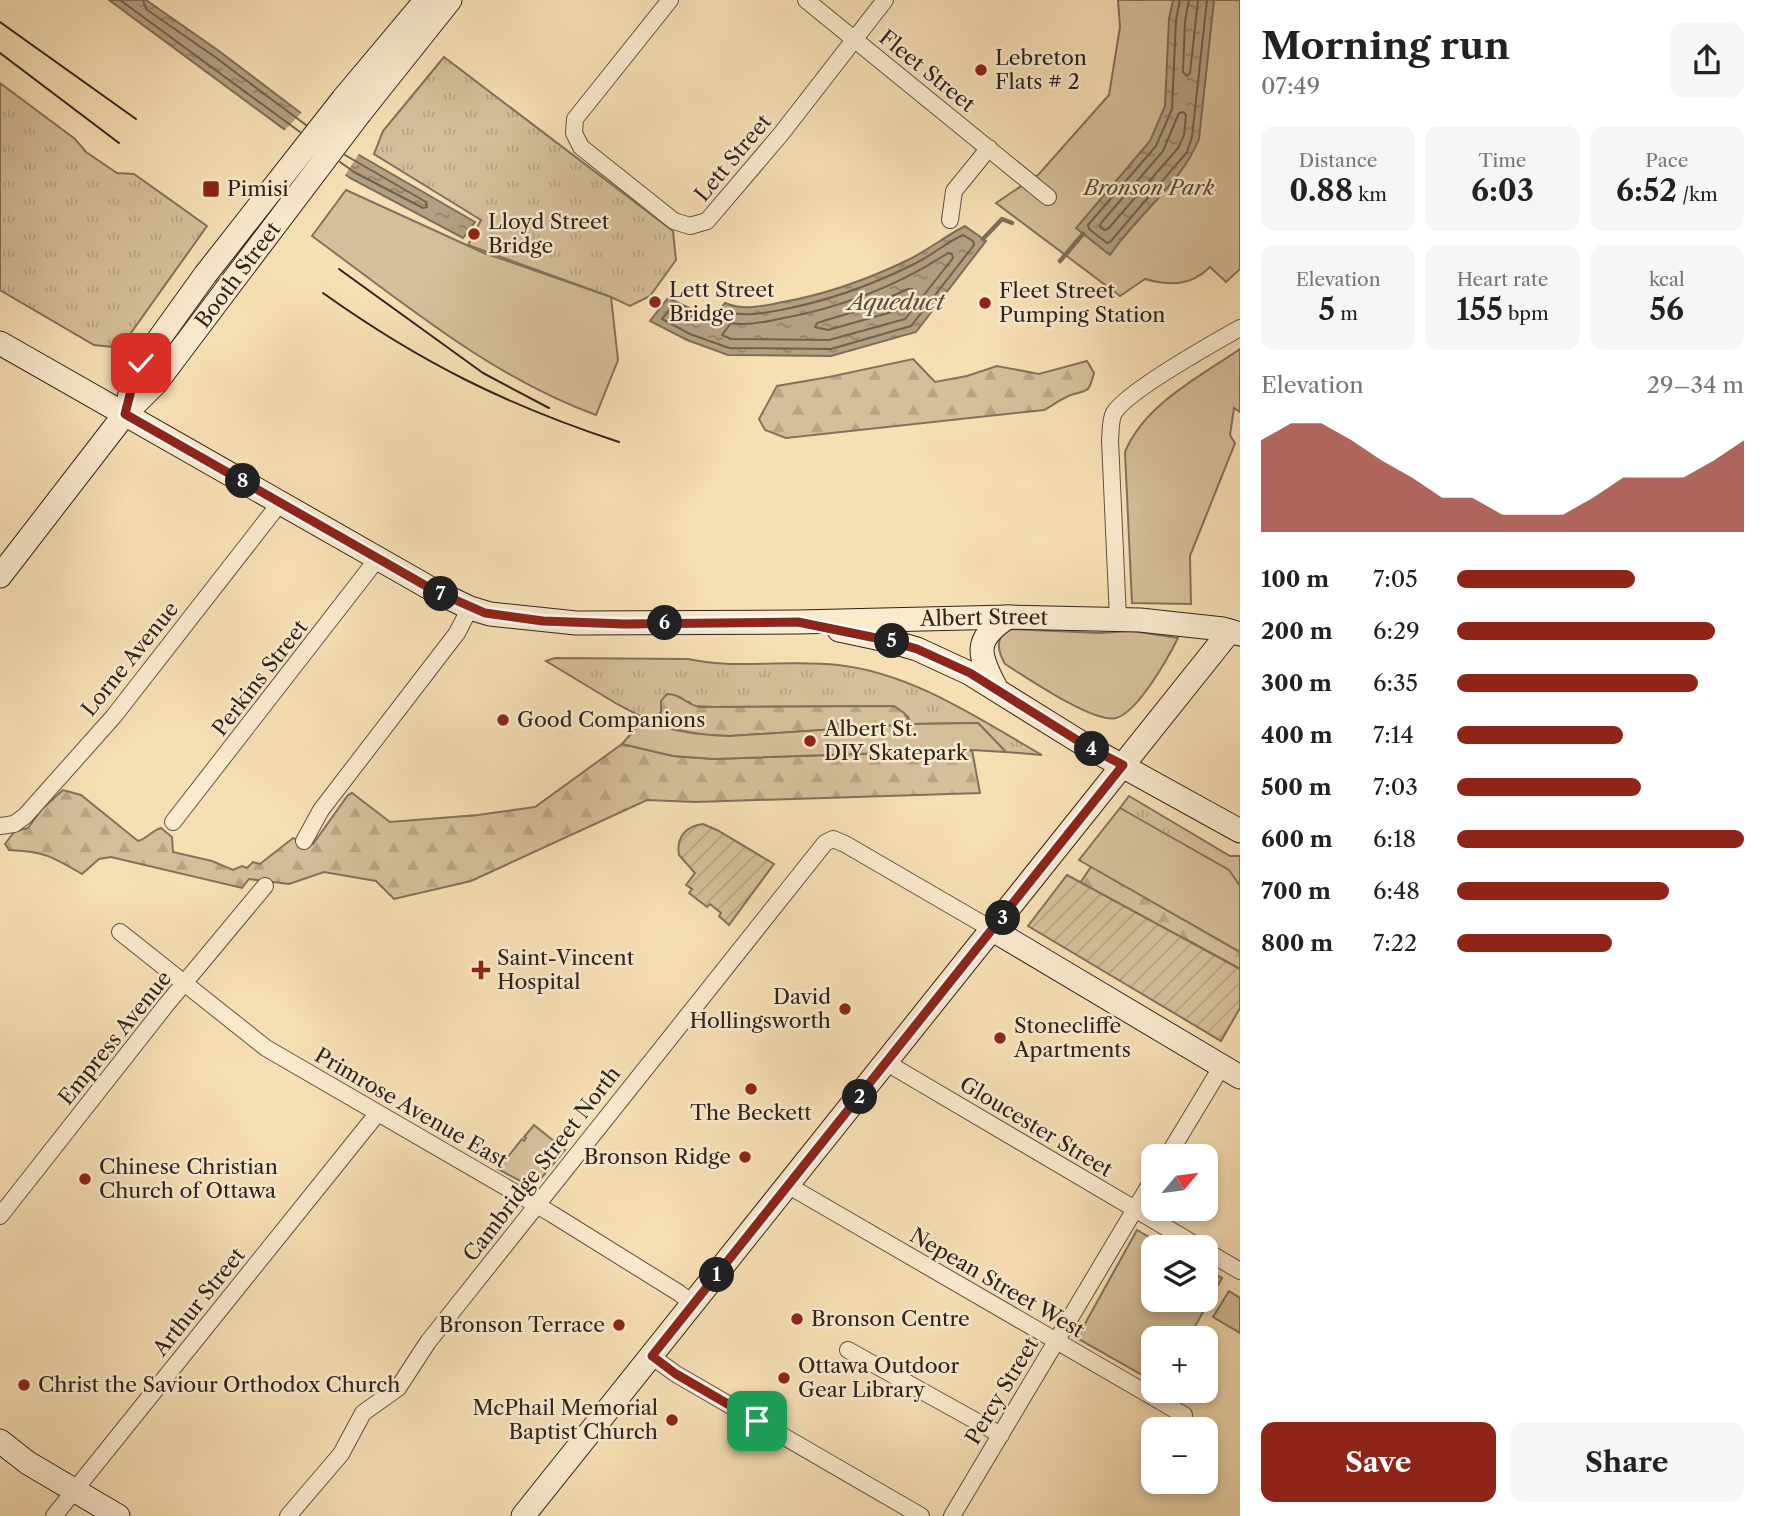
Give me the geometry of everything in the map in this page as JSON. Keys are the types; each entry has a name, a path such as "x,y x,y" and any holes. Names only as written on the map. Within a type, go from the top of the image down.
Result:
{"main road":[{"name":"Booth Street","path":"0,576 125,414 156,383 226,290 426,0"},
{"name":"Booth Street","path":"125,414 136,371 205,275 352,106 450,0"},
{"name":"Albert Street","path":"0,343 470,608 510,617 576,623 1008,617 1118,619 1237,628"},
{"path":"996,688 981,656 981,644 995,627 1008,617"},
{"path":"798,622 886,640 917,649 961,668 1088,747 1240,831"},
{"path":"529,1514 1123,765 1237,628"},
{"path":"993,930 1231,1072"},
{"path":"0,1441 28,1463 118,1516"}],"street":[{"name":"Lett Street","path":"670,0 575,119 574,133 581,146 682,225 699,225 707,221 886,0"},
{"name":"Fleet Street","path":"806,0 1048,197"},
{"path":"950,220 954,191 989,148"},
{"path":"1118,619 1110,440 1112,416 1122,403 1143,388 1240,328"},
{"name":"Lorne Avenue","path":"0,826 14,824 25,816 114,716 280,503"},
{"name":"Perkins Street","path":"173,822 378,558"},
{"path":"304,841 321,810 457,633 470,608"},
{"name":"Cambridge Street North","path":"288,1516 341,1454 363,1413 398,1388 428,1342 825,843 833,839 993,930"},
{"name":"Empress Avenue","path":"0,1216 265,886"},
{"name":"Primrose Avenue East","path":"120,932 266,1048 537,1205 693,1304"},
{"name":"Gloucester Street","path":"887,1063 1178,1235"},
{"path":"1177,1144 1231,1072"},
{"name":"Arthur Street","path":"54,1516 377,1114"},
{"name":"Nepean Street West","path":"789,1186 1185,1415"},
{"name":"Percy Street","path":"952,1516 1141,1199"},
{"path":"1218,1258 1240,1271"},
{"path":"848,1350 1001,1435"},
{"path":"652,1356 676,1374 921,1516"}],"green space":[{"name":"Bronson Park","path":"1118,0 1240,0 1240,269 1226,282 1210,267 1195,278 1180,283 1145,279 1120,296 996,203 1039,174 1109,95 1120,27"},
{"path":"444,57 673,231 676,260 650,296 630,306 468,245 481,220 374,154 383,131"},
{"path":"0,83 75,139 86,152 117,173 134,174 207,226 128,337 113,347 94,345 0,290"},
{"path":"346,190 484,253 611,297 618,360 596,415 557,399 483,359 312,236"},
{"path":"1240,349 1240,412 1234,408 1230,435 1235,443 1190,556 1191,604 1132,603 1125,452 1145,420 1159,406"},
{"path":"913,359 935,382 967,376 997,366 1039,374 1087,361 1094,373 1087,390 1068,396 1044,410 786,438 765,430 759,419 777,386"},
{"path":"1008,629 1099,633 1132,631 1178,638 1152,683 1134,706 1116,718 1106,718 1060,698 1005,664 999,641"},
{"path":"555,658 688,659 725,664 819,663 865,670 892,677 944,700 1042,755 1006,752 978,723 911,724 908,717 894,706 715,707 693,706 689,702 660,713 661,727 546,661"},
{"path":"667,694 699,707 894,706 904,713 911,724 730,736 705,735 661,727 661,701"},
{"name":"Albert St. DIY Skatepark","path":"644,719 686,732 730,736 911,724 978,723 1006,752 972,750 714,759 673,756 622,744"},
{"path":"622,744 673,756 714,759 972,750 980,793 695,802 647,800 471,881 394,899 376,881 324,872 289,884 249,879 242,888 111,857 99,859 82,874 47,856 9,850 5,844 14,832 28,828 42,809 63,790 81,795 138,841 161,828 172,837 173,852 212,861 233,870 242,866 247,868 253,862 260,864 293,838 313,844 352,793 390,822 535,807"},
{"path":"1129,796 1230,856 1240,856 1240,895 1120,808"},
{"path":"1120,808 1229,870 1240,886 1240,952 1079,860"},
{"path":"703,824 774,864 729,925 719,916 721,913 710,904 707,907 689,893 692,889 686,885 695,873 679,855 679,843 687,830"},
{"path":"1095,861 1240,924 1240,969 1191,942 1070,891 1080,883"},
{"path":"1067,875 1240,969 1240,1008 1221,1041 1028,926"},
{"path":"534,1125 565,1150 533,1188 498,1169 522,1139 524,1141 524,1137"},
{"path":"1137,1230 1146,1235 1141,1235 1141,1312 1203,1312 1195,1326 1141,1326 1141,1374 1077,1338"},
{"path":"1229,1291 1240,1298 1240,1333 1213,1317"}],"water":[{"path":"109,0 146,0 219,51 347,148 475,222 463,238 350,178"},
{"path":"1173,0 1214,0 1199,139 1170,185 1110,255 1076,228 1150,141 1165,106 1169,19"},
{"name":"Aqueduct","path":"965,226 986,241 916,332 831,356 728,355 687,340 650,321 668,298 713,319 725,303 740,307 761,306 832,290 910,259"}],"pier":[{"path":"303,111 360,152 344,177 283,132"}],"waterway":[{"path":"983,239 1002,219 1012,223"},
{"path":"1060,261 1083,234"}],"tram line":[{"path":"0,22 136,119"},
{"path":"0,53 119,143"},
{"path":"339,269 483,373 549,408"},
{"path":"323,293 394,340 465,380 539,413 619,442"}],"place":[{"name":"Lebreton Flats # 2","path":"981,70"},
{"name":"Pimisi","path":"211,189"},
{"name":"Lloyd Street Bridge","path":"474,234"},
{"name":"Lett Street Bridge","path":"655,302"},
{"name":"Fleet Street Pumping Station","path":"985,303"},
{"name":"Good Companions","path":"503,720"},
{"name":"Albert St. DIY Skatepark","path":"810,741"},
{"name":"Saint-Vincent Hospital","path":"481,970"},
{"name":"David Hollingsworth","path":"845,1009"},
{"name":"Stonecliffe Apartments","path":"1000,1038"},
{"name":"The Beckett","path":"751,1089"},
{"name":"Bronson Ridge","path":"745,1157"},
{"name":"Chinese Christian Church of Ottawa","path":"85,1179"},
{"name":"Bronson Centre","path":"797,1319"},
{"name":"Bronson Terrace","path":"619,1325"},
{"name":"Ottawa Outdoor Gear Library","path":"784,1378"},
{"name":"Christ the Saviour Orthodox Church","path":"24,1385"},
{"name":"McPhail Memorial Baptist Church","path":"672,1420"}],"route":[{"path":"141,363 136,371 125,414 435,591 470,608 510,617 576,623 798,622 886,640 917,649 970,673 1088,747 1123,765 652,1356 676,1374 757,1421"}]}
